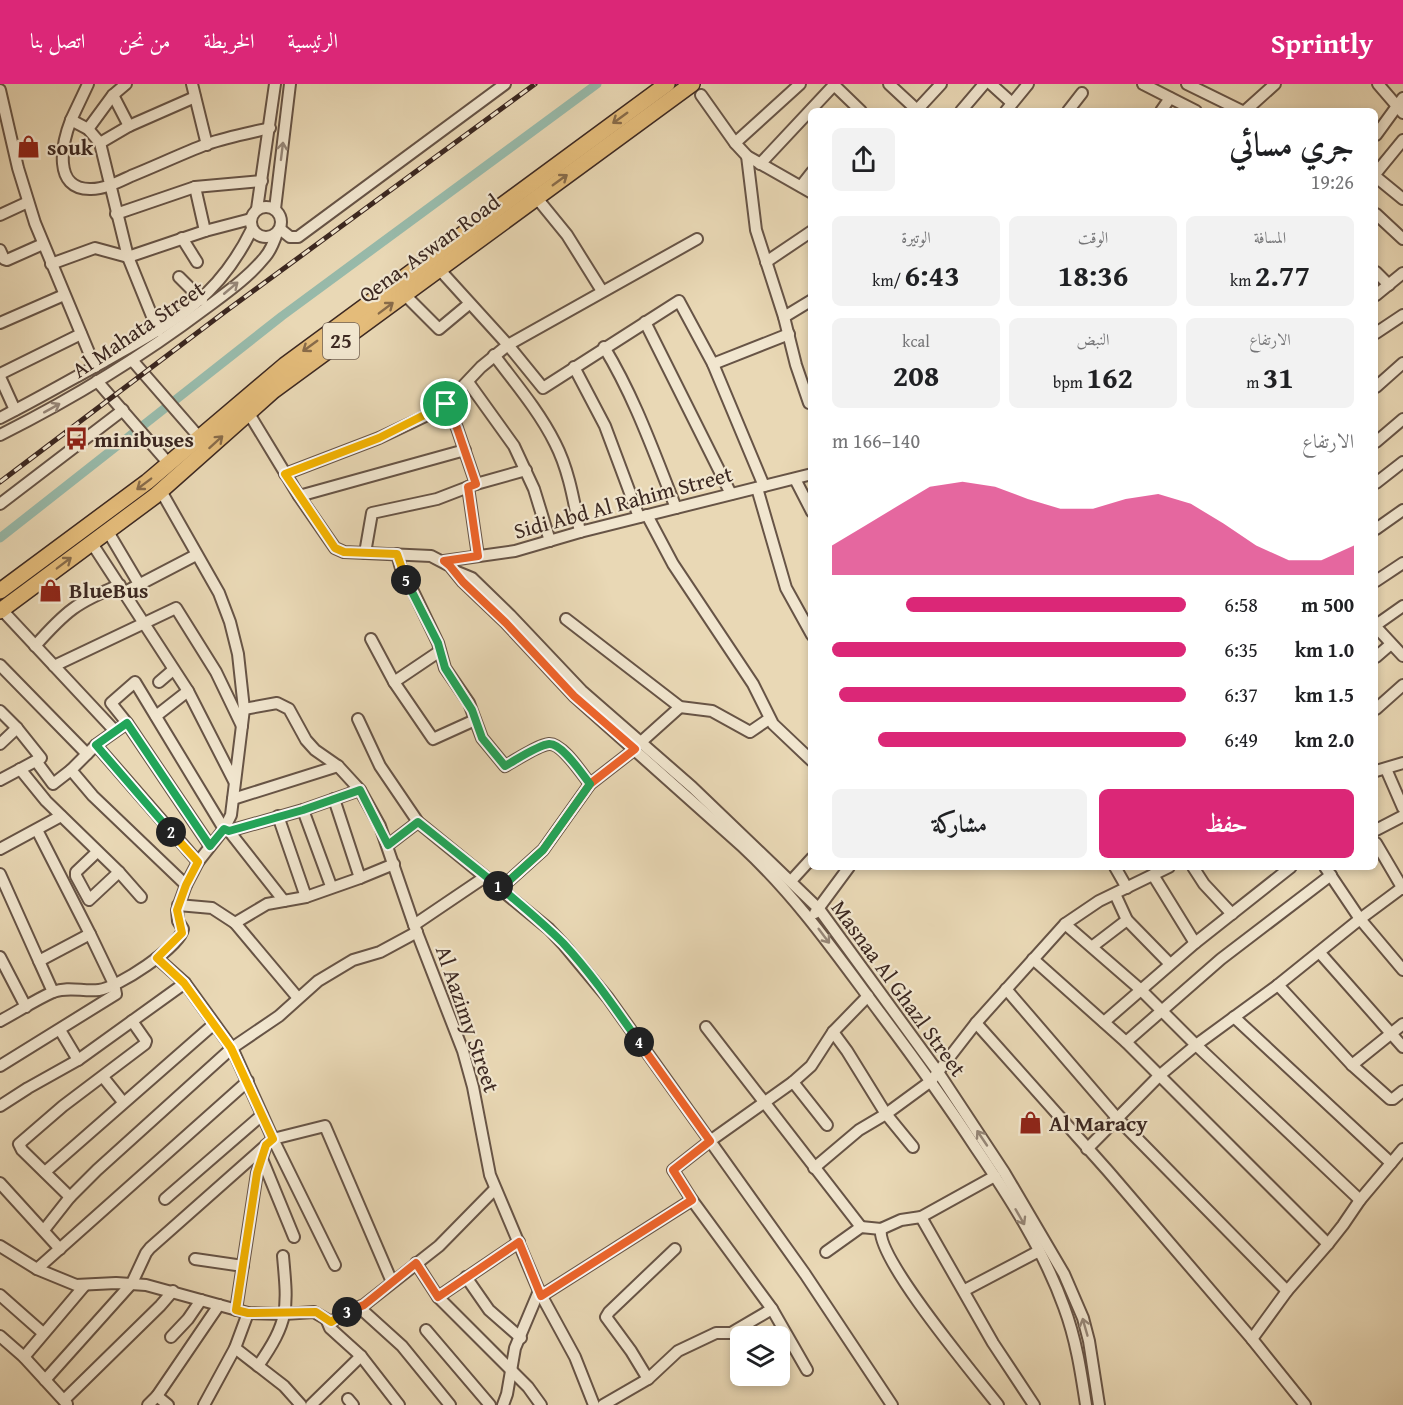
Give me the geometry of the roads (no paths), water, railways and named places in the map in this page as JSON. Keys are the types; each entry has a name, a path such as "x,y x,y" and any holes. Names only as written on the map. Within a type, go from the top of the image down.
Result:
{"highway":[{"name":"Qena, Aswan Road","path":"0,591 169,464 285,365 667,84"},
{"name":"Qena, Aswan Road","path":"1,610 161,491 273,392 536,197 697,89"}],"street":[{"path":"88,84 70,120 64,136 62,151 63,168 67,177 82,188 90,189 109,185 207,145 270,128"},
{"path":"88,129 113,94 126,84"},
{"path":"192,84 207,145"},
{"path":"275,84 262,181 257,209 251,224 255,233 264,237 278,231 281,220 275,209 290,84"},
{"path":"278,231 290,237 298,237 505,84"},
{"path":"735,143 800,84"},
{"path":"889,84 913,108"},
{"path":"919,108 941,84"},
{"path":"964,108 984,84"},
{"path":"991,84 1009,107 1028,84"},
{"path":"1143,84 1190,108"},
{"path":"1187,84 1238,108"},
{"path":"1247,108 1275,84"},
{"path":"1378,84 1401,106 1378,133"},
{"path":"812,108 834,85 858,108"},
{"path":"697,89 735,143 747,156 808,190"},
{"path":"1070,108 1082,93"},
{"path":"113,94 129,126"},
{"path":"100,143 129,126 195,97"},
{"path":"1,98 28,202 51,264 94,366"},
{"path":"1163,108 1170,98"},
{"path":"760,164 808,113"},
{"path":"70,120 88,129 100,143 128,257 158,331"},
{"path":"1378,171 1403,140"},
{"path":"747,156 756,230 808,400"},
{"path":"801,186 808,177"},
{"path":"1378,179 1403,199"},
{"path":"116,214 195,187 262,181"},
{"path":"195,187 205,231"},
{"path":"536,197 567,235 602,291"},
{"path":"0,215 28,202"},
{"path":"257,209 268,206 275,209"},
{"path":"1378,216 1403,239"},
{"path":"51,264 95,248 128,257 205,231 251,224"},
{"name":"Al Mahata Street","path":"0,418 158,331 188,311 202,300 231,267 251,224"},
{"name":"Al Mahata Street","path":"0,435 56,406 177,330 264,258 278,231"},
{"path":"765,262 808,234"},
{"path":"182,238 197,262"},
{"path":"285,474 379,438 446,404 494,355 508,345 697,239"},
{"path":"0,250 7,260 43,244"},
{"path":"439,268 543,388 678,301 712,364 761,487 783,580 808,628"},
{"path":"1378,293 1403,273"},
{"path":"1378,275 1389,285"},
{"path":"179,277 202,300"},
{"path":"404,294 439,329 469,304"},
{"path":"0,323 64,295"},
{"path":"784,317 808,302"},
{"path":"1378,332 1403,315"},
{"path":"645,322 731,494"},
{"path":"15,410 1,381 81,334"},
{"path":"712,364 789,334"},
{"path":"604,347 631,397 676,508"},
{"path":"494,355 543,421 556,444 568,476 580,532"},
{"path":"132,360 199,437"},
{"path":"1378,385 1403,363"},
{"path":"574,367 605,426 643,516 753,684 769,719 808,757"},
{"path":"97,381 169,464"},
{"path":"468,382 514,446 526,470 550,541"},
{"path":"446,404 465,450 472,486 478,556"},
{"path":"0,504 123,411"},
{"path":"248,412 299,496 335,548 344,552 431,556 444,561"},
{"path":"1378,440 1403,419"},
{"path":"299,496 465,450"},
{"path":"1378,481 1403,462"},
{"path":"365,553 372,513 437,499 526,470"},
{"name":"Sidi Abd Al Rahim Street","path":"444,561 515,551 580,532 808,475"},
{"path":"795,478 808,504"},
{"path":"0,1021 54,992 76,989 102,990 157,958 182,933 182,925 177,916 178,905 186,885 198,862 226,830 231,815 244,709 241,673 230,622 219,593 161,491"},
{"path":"1378,528 1403,510"},
{"path":"107,530 139,584"},
{"path":"91,542 188,691 235,782"},
{"path":"397,554 403,576 426,617 445,668 469,703 482,738 505,766 545,745 556,745 590,784"},
{"path":"35,646 68,610 94,595 139,584 196,555"},
{"name":"Masnaa Al Ghazl Street","path":"444,561 455,571 471,578 510,615 582,692 764,866 810,918 868,996 935,1077 1039,1251 1064,1307 1080,1367 1086,1405"},
{"path":"1378,580 1403,563"},
{"path":"1378,625 1403,606"},
{"path":"54,666 174,609 178,610 216,672 242,726"},
{"path":"1,610 115,731"},
{"path":"566,619 680,707 712,711 750,732 769,719"},
{"path":"1378,628 1402,653"},
{"path":"371,639 394,682 433,739 475,720"},
{"path":"1378,655 1391,644"},
{"path":"394,682 440,651"},
{"path":"0,665 87,754"},
{"path":"159,682 173,670"},
{"path":"210,846 111,703 135,682 226,830 284,901"},
{"path":"1378,707 1403,685"},
{"path":"156,716 188,691"},
{"name":"Al Aazimy Street","path":"244,709 277,703 289,709 306,740 315,750 338,766 360,790 388,845 416,928 463,1051 495,1189 540,1293 575,1357 594,1405"},
{"path":"501,888 543,850 590,784 680,707"},
{"path":"0,711 40,757 0,780"},
{"path":"358,719 380,766 418,822 549,929 608,998 805,1274 890,1404"},
{"path":"36,761 52,783 70,770 96,745 127,723"},
{"path":"0,744 17,728"},
{"path":"96,745 198,862"},
{"name":"Masnaa Al Ghazl Street","path":"638,745 791,881 819,909 1004,1172 1064,1274 1083,1318 1094,1365 1099,1405"},
{"path":"1403,763 1381,770 1403,808"},
{"path":"233,799 338,766"},
{"path":"20,769 46,801 119,872 141,897"},
{"path":"70,770 93,796 186,885"},
{"path":"226,830 303,810 360,790"},
{"path":"334,799 360,878"},
{"path":"303,810 332,886"},
{"path":"0,849 61,816"},
{"path":"278,816 306,897"},
{"path":"1378,829 1403,816"},
{"path":"388,845 418,822"},
{"path":"0,1066 116,994 114,984 90,934 37,830"},
{"path":"1087,1149 1159,1076 1196,1045 1403,888 1378,846"},
{"path":"98,852 76,872 89,900 119,872"},
{"path":"791,881 808,862"},
{"path":"235,923 267,904 306,897 394,864"},
{"path":"810,918 847,870"},
{"path":"1117,870 1127,888"},
{"path":"814,1168 859,1130 935,1077 976,1023 1065,924 1083,910 1162,870"},
{"path":"1195,870 1204,884 1233,914"},
{"path":"1104,1022 1195,943 1287,870"},
{"path":"1126,1042 1221,959 1328,871 1360,919 1403,970"},
{"path":"0,874 54,992"},
{"path":"1153,875 1195,943"},
{"path":"44,1230 70,1197 127,1141 231,1048 279,1016 298,998 333,972 353,960 380,952 485,877"},
{"path":"1115,894 1127,920 1170,964"},
{"path":"178,905 212,908 235,923 298,998"},
{"path":"1093,946 1127,920"},
{"path":"1065,924 1141,990 1360,1200"},
{"path":"39,961 90,934"},
{"path":"1320,953 1403,1047"},
{"path":"0,957 26,1007"},
{"path":"157,958 184,983 231,1048 262,1115 269,1142 335,1265"},
{"path":"1033,959 1126,1042 1328,1244"},
{"path":"0,1106 78,1060 184,983"},
{"path":"1278,985 1352,1065 1390,1099 1403,1091"},
{"path":"1006,989 1117,1118 1287,1291"},
{"path":"807,1370 771,1309 673,1170 793,1082 811,1066 833,1032 868,996"},
{"path":"1234,1017 1391,1163"},
{"path":"70,1197 22,1150 19,1143 63,1106 145,1044 146,1041 132,1021"},
{"path":"976,1023 1252,1339 1305,1405"},
{"path":"1352,1065 1403,1023"},
{"path":"45,1172 214,1024"},
{"path":"706,1027 861,1227"},
{"path":"60,1030 78,1060"},
{"path":"833,1032 886,1113 913,1147"},
{"path":"103,1077 123,1102"},
{"path":"38,1269 248,1081"},
{"path":"793,1082 826,1125"},
{"path":"165,1199 262,1115"},
{"path":"45,1380 132,1283 150,1248 269,1142 325,1126 392,1282"},
{"path":"236,1310 257,1173 269,1142"},
{"path":"1252,1339 1287,1291 1328,1244 1360,1200 1403,1149"},
{"path":"262,1159 294,1237"},
{"path":"826,1252 861,1227 881,1229 901,1220 921,1216 995,1176"},
{"path":"0,1183 60,1249"},
{"path":"327,1321 335,1321 349,1311 360,1308 447,1239 495,1189"},
{"path":"503,1405 512,1360 540,1293 692,1200"},
{"path":"921,1216 993,1343 1034,1405"},
{"path":"881,1229 880,1237 896,1268 920,1305 998,1405"},
{"path":"438,1297 519,1242"},
{"path":"0,1246 38,1269 79,1286 132,1283 173,1291 248,1313 316,1312 361,1356 399,1405"},
{"path":"648,1379 606,1317 675,1249"},
{"path":"965,1290 1039,1251"},
{"path":"258,1366 276,1339 282,1325 286,1295 283,1256"},
{"path":"195,1259 243,1266"},
{"path":"416,1263 438,1297 510,1372 528,1387 541,1405"},
{"path":"466,1277 489,1310 520,1338"},
{"path":"24,1357 85,1285"},
{"path":"0,1336 24,1357 66,1403 173,1291"},
{"path":"0,1295 42,1333"},
{"path":"171,1336 183,1325 201,1300"},
{"path":"148,1405 157,1396 219,1305"},
{"path":"360,1308 402,1347 450,1405"},
{"path":"603,1405 648,1379 678,1351 716,1333 731,1333 771,1309"},
{"path":"204,1405 235,1348 248,1313"},
{"path":"426,1330 490,1405"},
{"path":"235,1348 284,1386 301,1405"},
{"path":"311,1405 361,1356"},
{"path":"1080,1367 1094,1365"},
{"path":"157,1396 168,1405"}],"waterway":[{"path":"0,538 282,316 597,84"}],"railway":[{"path":"0,482 226,311 535,84"}],"place":[{"name":"souk","path":"29,147"},
{"name":"minibuses","path":"76,439"},
{"name":"BlueBus","path":"51,590"},
{"name":"Al Maracy","path":"1031,1123"}]}
